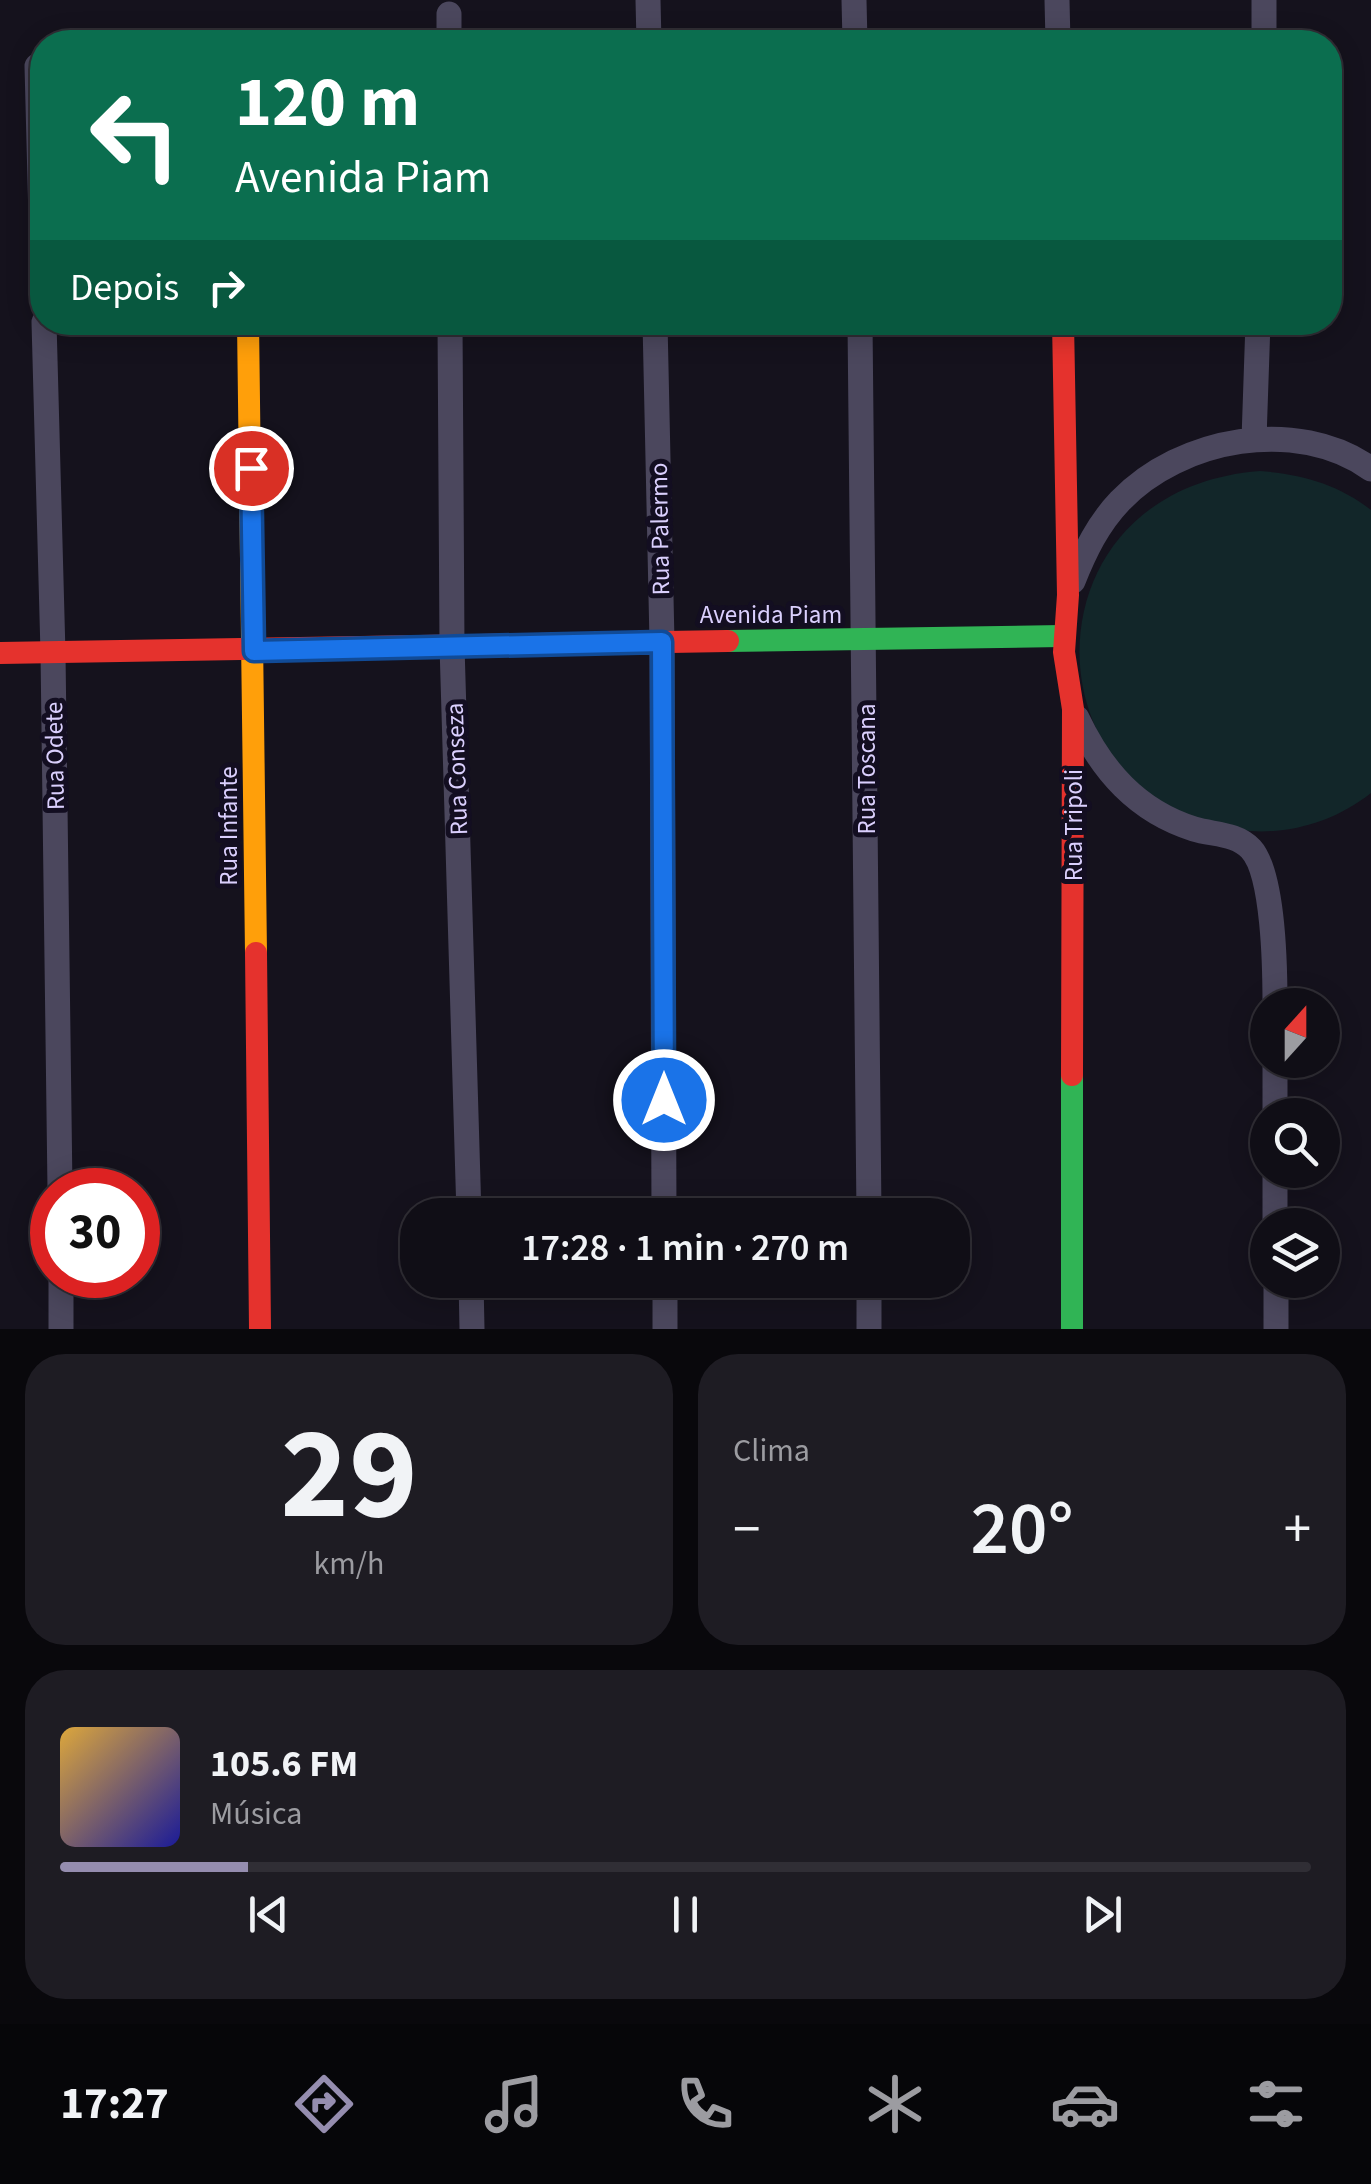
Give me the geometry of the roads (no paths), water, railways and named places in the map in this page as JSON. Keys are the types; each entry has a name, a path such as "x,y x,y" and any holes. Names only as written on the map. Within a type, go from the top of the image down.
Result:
{"street":[{"path":"648,0 649,30"},
{"path":"854,0 855,30"},
{"path":"1058,0 1058,30"},
{"path":"1264,0 1264,30"},
{"path":"448,14 449,30"},
{"name":"Rua Odete","path":"44,335 60,1168"},
{"name":"Rua Infante","path":"248,335 260,1329"},
{"name":"Rua Conseza","path":"450,335 452,646 468,1198"},
{"name":"Rua Palermo","path":"655,335 662,642 664,1198"},
{"name":"Rua Toscana","path":"860,335 869,1198"},
{"name":"Rua Tripoli","path":"1063,335 1068,595 1062,636 1064,670 1073,708 1072,1329"},
{"path":"1254,440 1258,335"},
{"path":"1068,595 1089,542 1120,501 1152,474 1199,450 1254,440 1288,440 1324,448 1371,469"},
{"name":"Avenida Piam","path":"0,653 1062,636"},
{"path":"1073,708 1090,746 1123,789 1156,815 1230,836 1249,846 1268,885 1274,988"},
{"path":"61,1298 62,1329"},
{"path":"471,1298 472,1329"},
{"path":"665,1298 665,1329"},
{"path":"869,1298 870,1329"},
{"path":"1276,1298 1276,1329"}]}
